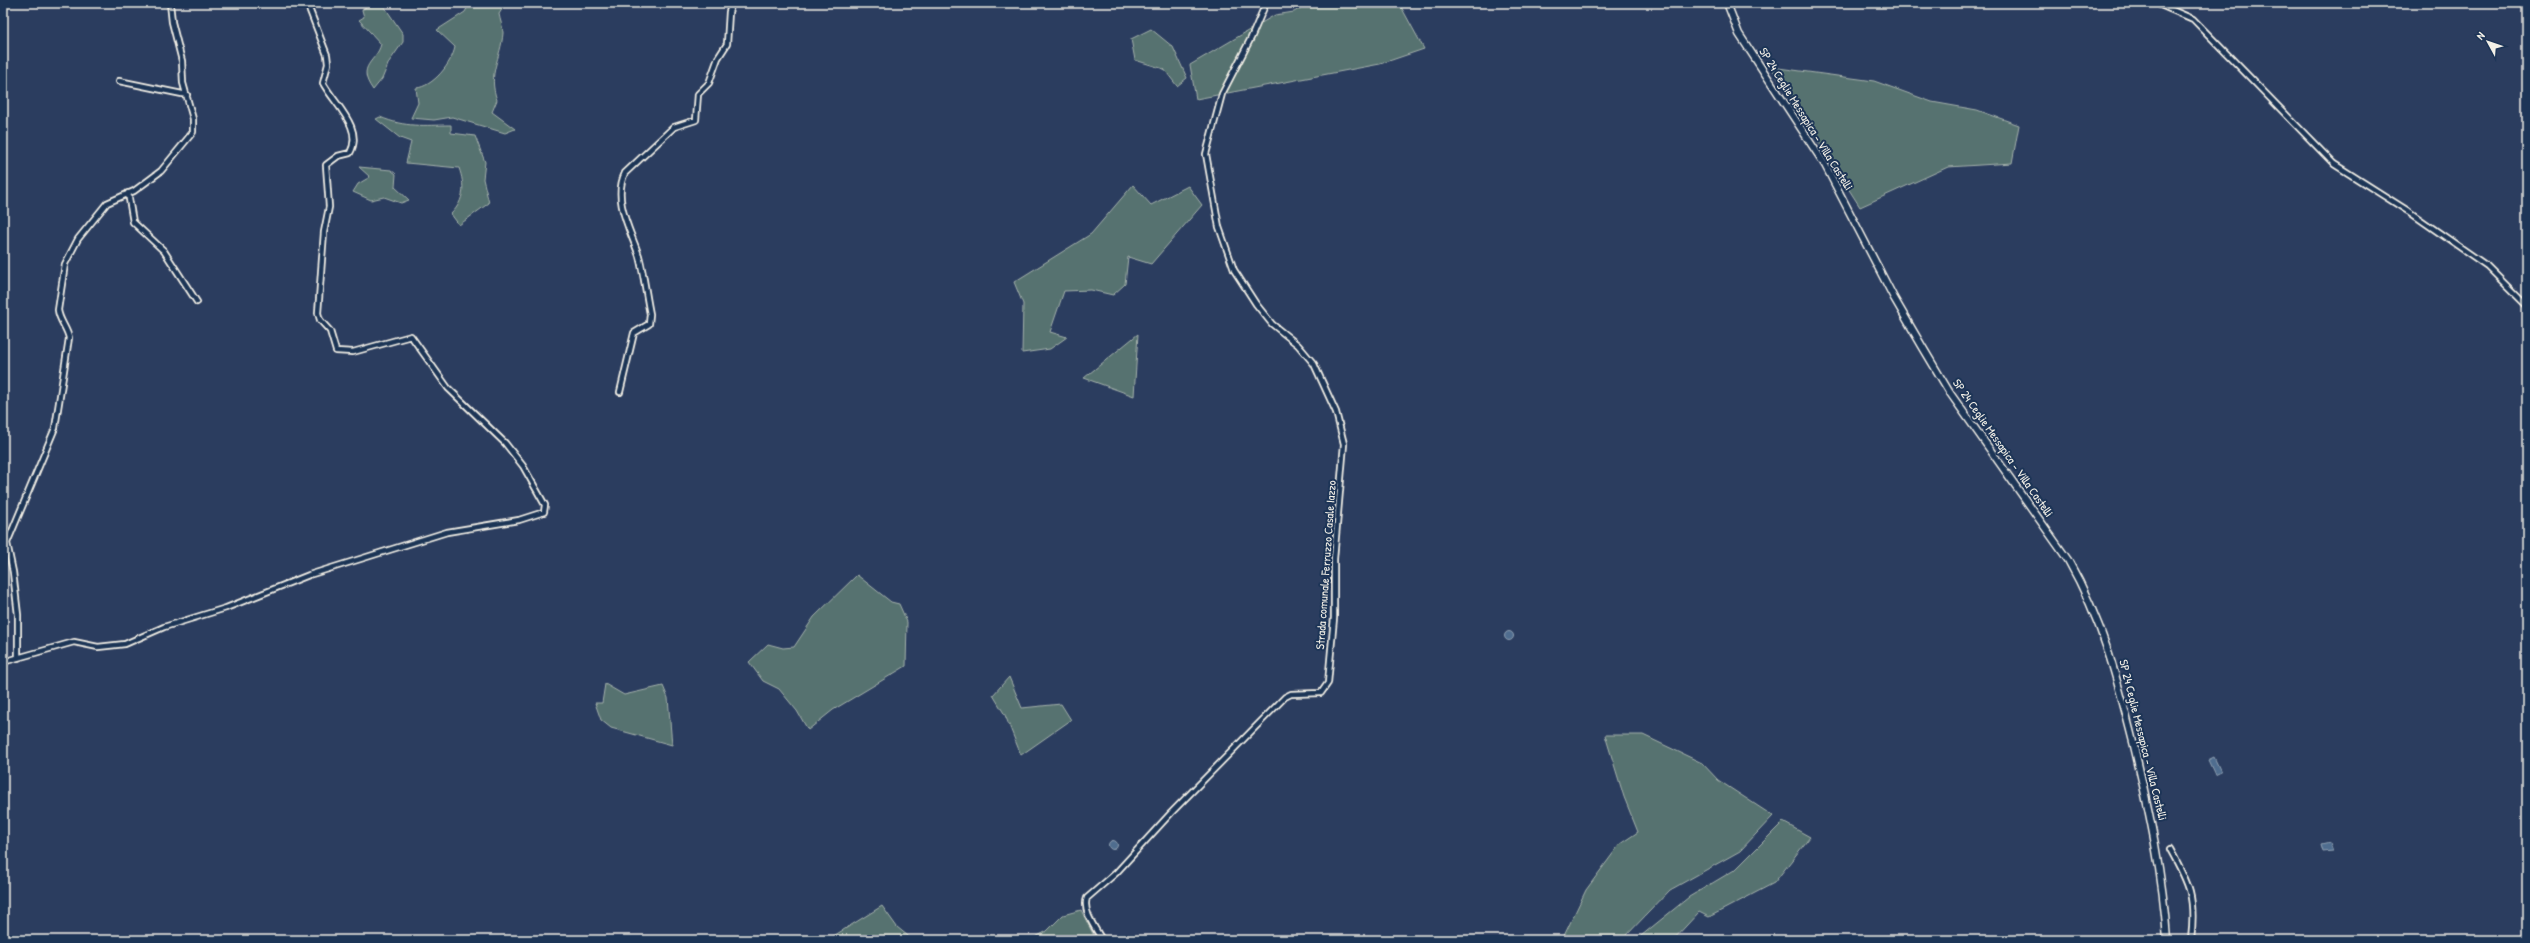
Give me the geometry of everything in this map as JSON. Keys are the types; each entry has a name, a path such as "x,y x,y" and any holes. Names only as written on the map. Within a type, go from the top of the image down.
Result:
{"main road":[{"name":"SP 24 Ceglie Messapica - Villa Castelli","path":"1727,3 1739,34 1825,165 1894,298 1922,346 1955,400 2068,560 2084,588 2112,660 2154,831 2165,909 2167,940"}],"street":[{"path":"18,658 18,615 13,572 7,543 55,428 69,338 67,329 59,316 58,310 65,264 78,239 107,203 128,193 161,171 193,132 193,119 187,95 182,61 172,22 170,3"},
{"path":"3,662 74,642 98,646 125,644 164,627 226,608 309,575 447,532 519,520 544,512 545,505 523,466 505,443 448,388 412,336 353,352 336,351 330,331 320,320 318,313 321,294 322,262 329,207 326,165 338,156 350,153 356,144 353,128 323,83 328,64 327,55 307,3"},
{"path":"620,392 634,333 649,324 650,314 639,256 625,223 621,181 625,173 670,131 696,120 698,94 709,83 718,58 727,44 729,12 732,3"},
{"name":"Strada comunale Ferruzzo Casale Iazzo","path":"1102,940 1087,911 1085,904 1087,898 1116,873 1171,813 1285,697 1296,694 1321,693 1328,683 1334,618 1334,559 1344,444 1336,412 1314,364 1298,344 1272,324 1256,304 1234,270 1220,227 1206,154 1222,94 1251,38 1266,3"},
{"path":"2156,3 2193,19 2334,164 2408,211 2487,266 2527,306"},
{"path":"119,81 187,95"},
{"path":"128,193 133,222 164,251 197,302"},
{"path":"2170,849 2189,882 2194,908 2191,940"}],"green space":[{"path":"371,3 382,3 403,34 403,42 389,62 382,79 373,90 366,75 367,69 381,44 359,20 364,17 362,10"},
{"path":"470,3 506,3 499,14 503,33 493,82 497,100 492,112 515,129 505,133 452,117 434,120 411,118 418,103 416,88 422,87 429,83 441,73 450,60 455,47 437,30 465,12"},
{"path":"1309,3 1399,3 1424,49 1380,64 1196,99 1190,65 1275,15 1294,12"},
{"path":"1151,29 1173,47 1187,78 1177,86 1164,69 1135,60 1131,39"},
{"path":"1771,67 1874,81 1932,102 1977,110 2019,125 2012,163 1948,167 1860,207"},
{"path":"380,117 398,123 451,125 451,133 475,136 485,162 483,179 489,203 459,225 451,214 456,209 461,198 463,186 459,168 406,163 411,142 400,138 376,119"},
{"path":"359,167 391,170 396,174 395,187 409,200 401,203 384,197 371,200 353,192 358,184 370,177"},
{"path":"1133,185 1151,205 1188,186 1202,205 1151,264 1128,257 1125,284 1113,295 1091,290 1064,291 1050,332 1067,337 1050,349 1022,353 1023,304 1014,282 1091,234"},
{"path":"1138,334 1134,396 1084,378"},
{"path":"857,575 891,602 899,604 907,622 906,666 833,710 808,730 797,711 779,689 763,681 749,662 768,644 783,648 794,647 814,617"},
{"path":"1009,677 1022,708 1061,704 1071,720 1021,755 1005,715 993,695"},
{"path":"605,684 624,695 663,686 668,698 672,745 611,728 601,720 595,703 602,703"},
{"path":"1605,735 1643,735 1702,763 1718,780 1773,816 1740,851 1670,890 1624,938 1626,940 1562,940 1586,890 1620,844 1638,832 1624,797"},
{"path":"1783,822 1810,837 1774,883 1709,917 1699,912 1673,940 1636,940 1689,897 1736,869"},
{"path":"882,906 897,927 913,940 827,940"},
{"path":"1081,910 1096,940 1030,940 1047,931 1063,915"}],"water":[{"path":"1507,632 1511,632 1513,636 1511,640 1507,640 1505,638 1505,634"},
{"path":"2214,757 2221,772 2215,775 2208,760"},
{"path":"1113,840 1118,845 1113,850 1108,845"},
{"path":"2330,843 2333,851 2323,852 2321,845"}]}
